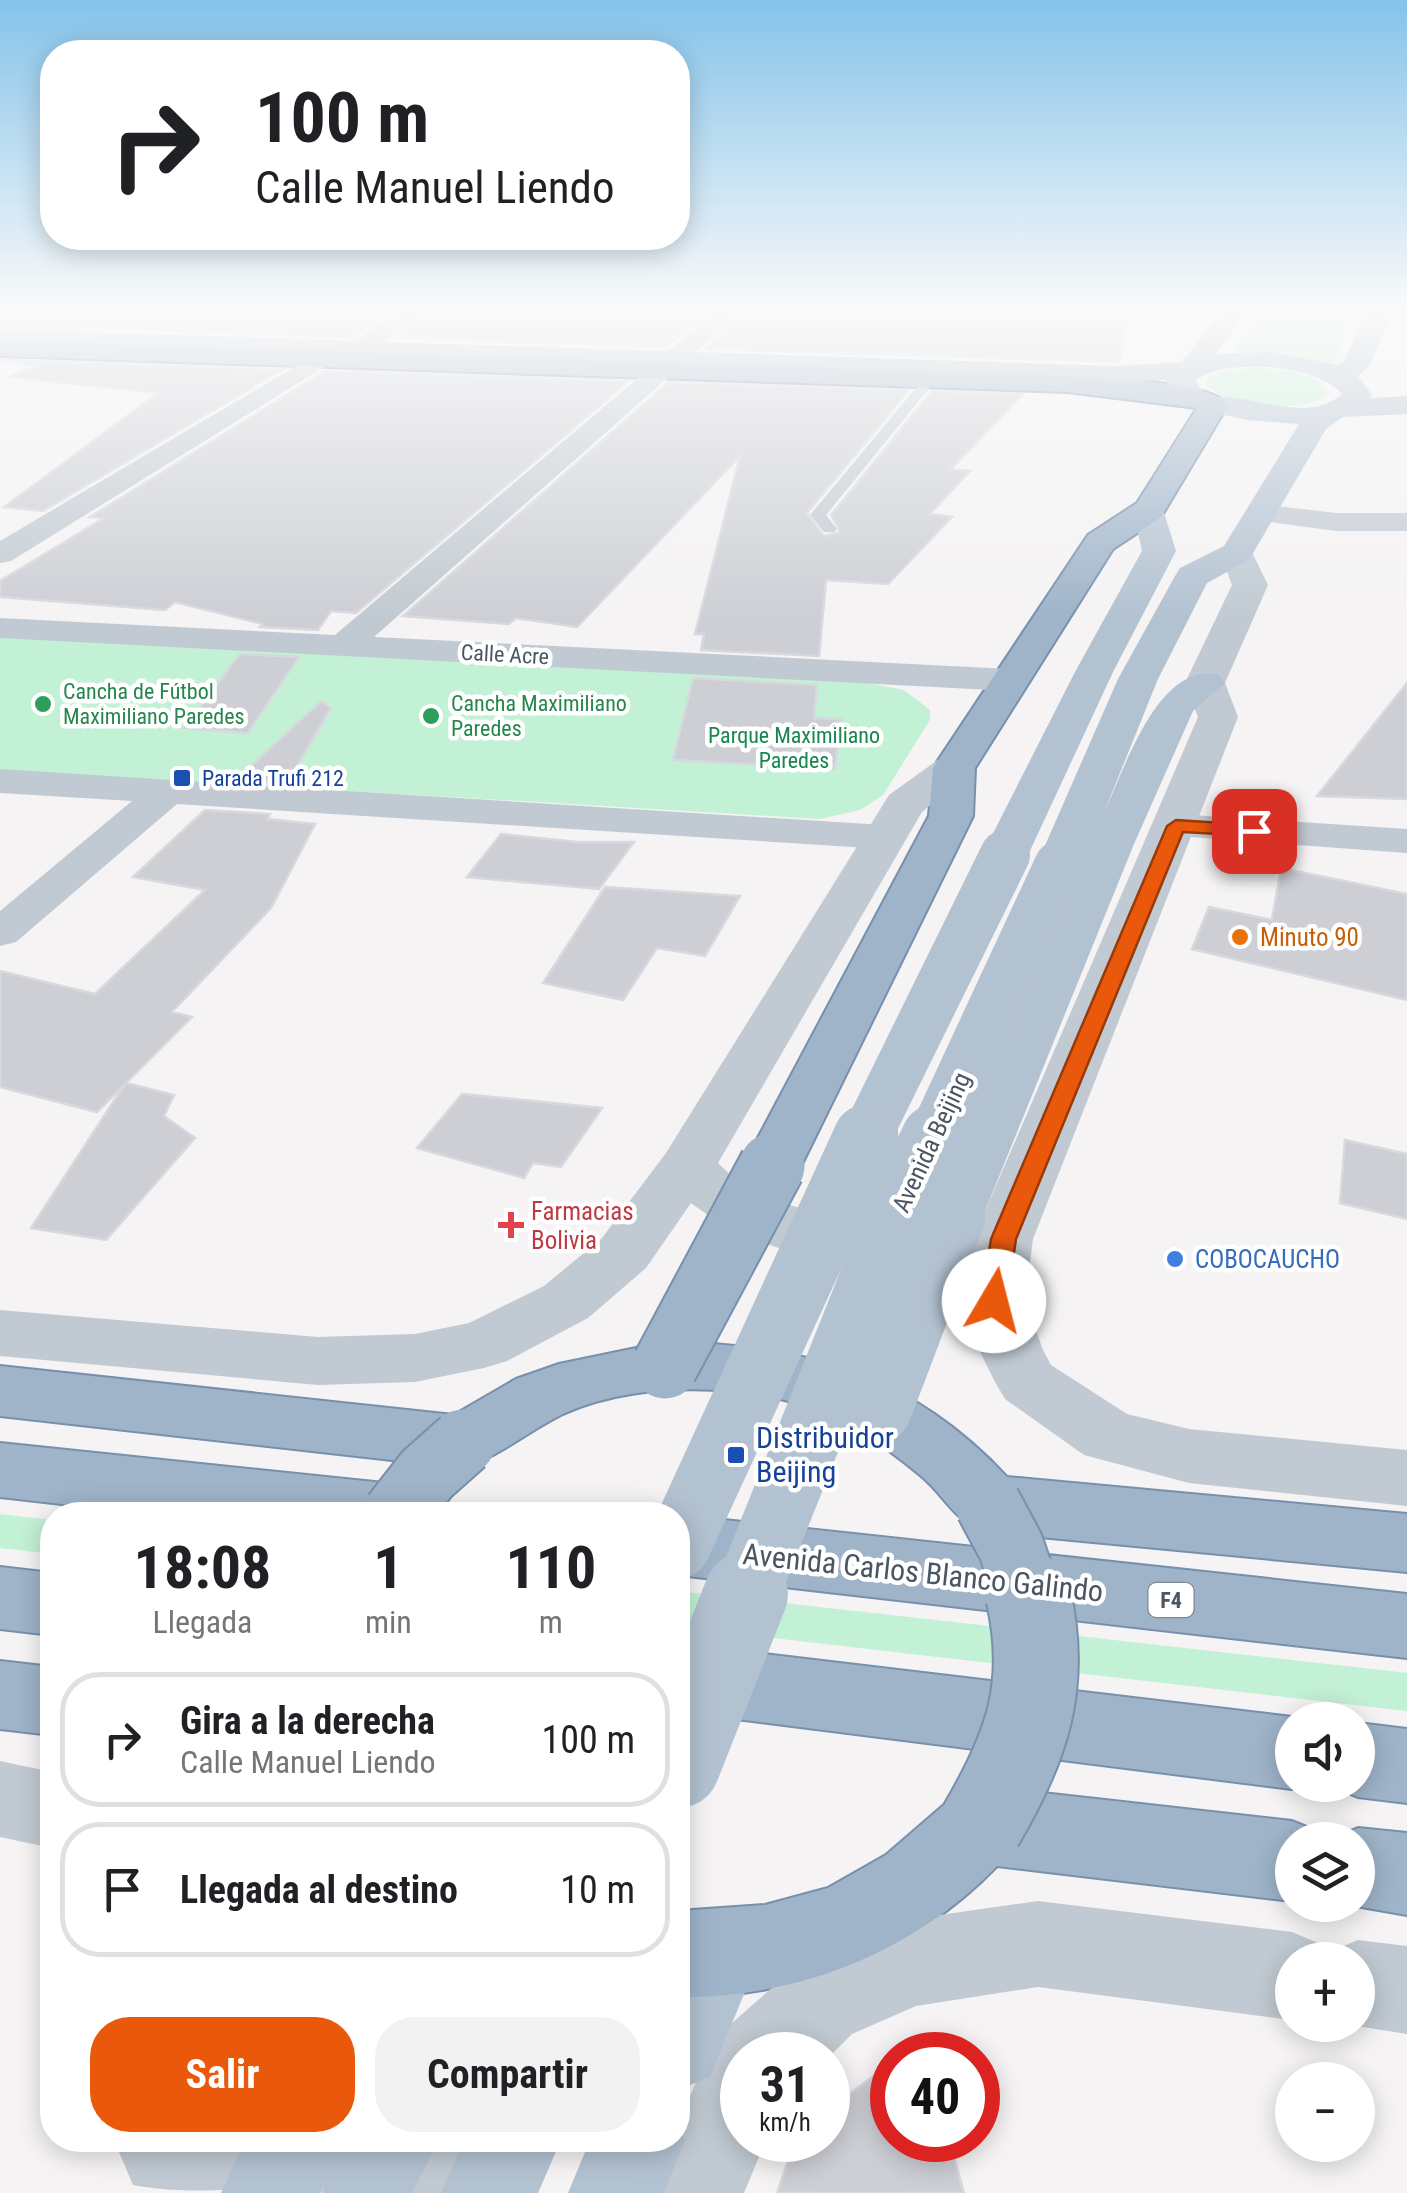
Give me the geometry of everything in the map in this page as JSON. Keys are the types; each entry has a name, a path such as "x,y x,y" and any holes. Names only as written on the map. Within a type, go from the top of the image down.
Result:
{"highway":[{"path":"665,1366 950,816 954,768 1100,542 1149,510 1200,413"},
{"path":"405,1502 427,1474 463,1442 540,1397 582,1381 665,1366 700,1365 769,1372 835,1390 879,1410 946,1458 988,1504 1014,1548 1025,1576 1039,1634 1040,1664 1031,1726 1020,1756 980,1825 948,1861 910,1892 865,1918 792,1944 696,1954"},
{"path":"0,1391 463,1442"},
{"path":"0,1470 294,1502"},
{"path":"988,1504 1407,1542"},
{"name":"Avenida Carlos Blanco Galindo","path":"690,1547 1407,1626"},
{"path":"0,1598 40,1603"},
{"path":"690,1679 1275,1750"},
{"path":"0,1694 40,1699"},
{"path":"1375,1762 1407,1766"},
{"path":"980,1825 1275,1858"}],"main road":[{"path":"1237,553 1300,442 1324,413"},
{"name":"Avenida Beijing","path":"690,1736 901,1207 1032,861 1096,670 1159,552 1149,510"},
{"name":"Avenida Beijing","path":"690,1520 840,1189 1138,679 1193,576 1237,553"},
{"path":"879,1410 978,1228 1111,844 1176,705 1205,683"},
{"path":"690,1985 696,1954"},
{"path":"269,2193 291,2152"},
{"path":"365,2193 386,2152"},
{"path":"489,2193 508,2152"},
{"path":"616,2193 633,2152"}],"street":[{"path":"0,554 232,413"},
{"path":"343,646 612,413"},
{"path":"1260,513 1336,522 1407,522"},
{"path":"1237,553 1250,586 1205,683 1218,717 1176,826 978,1228 994,1301 1011,1350 1028,1382 1108,1436 1190,1456 1407,1478"},
{"name":"Calle Acre","path":"0,628 1010,680"},
{"path":"0,1333 318,1361 414,1358 484,1344 566,1302 624,1253 686,1166 905,804 954,768"},
{"path":"0,781 884,837"},
{"path":"0,933 166,793"},
{"path":"1176,826 1407,840"},
{"path":"686,1166 706,1188 760,1220 823,1239 916,1250 978,1228"},
{"path":"0,1799 40,1807"},
{"path":"789,2032 821,2003 912,1962 1038,1944 1275,1974"},
{"path":"1375,1986 1407,1990"},
{"path":"696,2193 720,2137"},
{"path":"166,2170 225,2152"},
{"path":"346,2152 404,2166 452,2193"}],"lane":[{"path":"830,529 818,515 902,413"}],"green space":[{"name":"Parque Maximiliano Paredes","path":"0,637 862,682 904,690 930,710 930,720 883,795 860,810 820,819 0,770"},
{"path":"0,1514 40,1519 40,1553 0,1548"},
{"path":"690,1592 1407,1673 1407,1711 1375,1707 1375,1702 1329,1702 690,1628"}],"building":[{"path":"131,413 208,413 43,511 4,507"},
{"path":"257,413 591,413 356,613 331,611 318,630 260,627 263,624 175,602 165,610 0,597 0,581 104,518 90,517"},
{"path":"633,413 890,413 807,513 824,536 840,532 831,515 914,413 1004,413 951,469 970,471 930,514 952,517 888,584 826,580 819,656 701,650 704,634 695,634 740,456 577,627 516,618 509,624 403,616"},
{"path":"240,654 299,657 248,733 184,728"},
{"path":"693,678 817,685 814,718 841,719 835,769 673,760"},
{"path":"1407,683 1407,799 1317,796"},
{"path":"321,701 331,708 287,783 236,780"},
{"path":"205,810 270,814 267,819 315,824 271,908 172,1012 192,1017 126,1083 174,1095 164,1116 195,1138 106,1240 31,1228 125,1084 97,1112 0,1087 0,971 95,994 205,890 133,877"},
{"path":"501,834 577,842 634,842 599,889 467,877"},
{"path":"1281,868 1407,894 1407,1000 1192,949 1209,907 1272,920"},
{"path":"605,887 740,896 705,956 657,948 623,1000 543,983"},
{"path":"462,1094 602,1108 561,1167 533,1163 524,1178 417,1148"},
{"path":"1345,1140 1407,1154 1407,1219 1340,1203"},
{"path":"870,2078 870,2162 955,2162 964,2193 777,2193 788,2162 850,2162 850,2094"}],"place":[{"name":"Cancha de Fútbol Maximiliano Paredes","path":"43,704"},
{"name":"Cancha Maximiliano Paredes","path":"431,716"},
{"name":"Parada Trufi 212","path":"182,778"},
{"name":"Minuto 90","path":"1240,937"},
{"name":"Farmacias Bolivia","path":"511,1225"},
{"name":"COBOCAUCHO","path":"1175,1259"},
{"name":"Distribuidor Beijing","path":"736,1455"}],"route":[{"path":"994,1301 1003,1239 1176,826 1254,831"}]}
